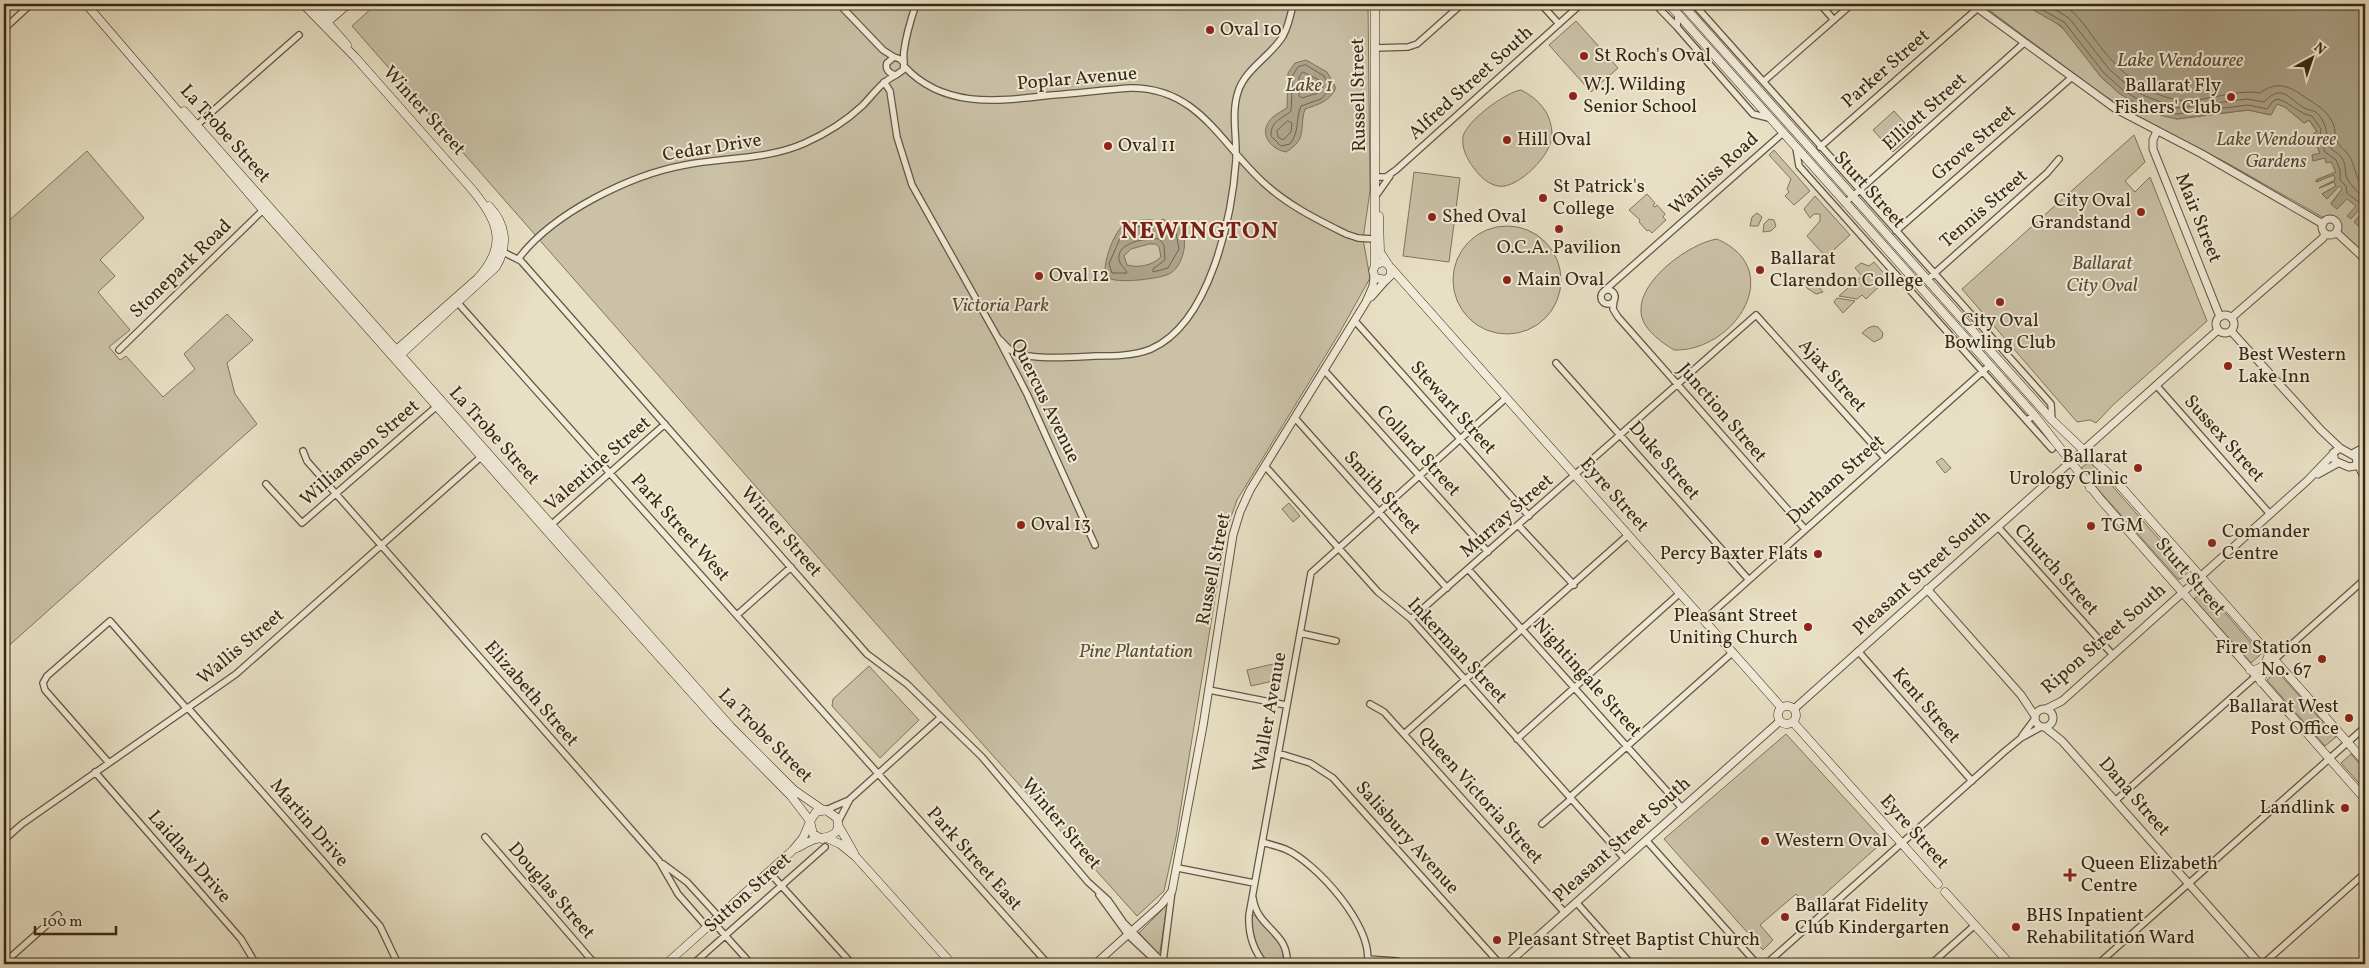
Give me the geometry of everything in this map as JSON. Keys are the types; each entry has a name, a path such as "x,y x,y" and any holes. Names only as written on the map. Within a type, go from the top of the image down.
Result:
{"main road":[{"name":"La Trobe Street","path":"81,4 97,18"},
{"name":"La Trobe Street","path":"86,4 485,454 716,720 791,796 810,822"},
{"name":"Winter Street","path":"303,4 348,46 355,58 499,220 504,232 500,251"},
{"name":"Winter Street","path":"311,4 323,21"},
{"path":"323,21 336,4"},
{"path":"323,21 348,4"},
{"name":"Russell Street","path":"1375,4 1377,189 1375,265"},
{"name":"Sturt Street","path":"1669,4 1990,364 2035,416 2090,488 2365,799"},
{"name":"Sturt Street","path":"1682,4 2052,420 2109,474 2365,762"},
{"name":"Russell Street","path":"1376,239 1380,254 1389,266"},
{"path":"396,355 456,301 490,274 500,251"},
{"path":"1382,262 1389,266 1391,275 1386,280 1380,280 1374,276 1373,270 1375,265 1382,262"},
{"name":"Eyre Street","path":"1389,266 1781,708"},
{"name":"Eyre Street","path":"1386,280 1402,286 1422,303"},
{"path":"2090,488 2091,479 2094,475 2101,472 2109,474"},
{"name":"La Trobe Street","path":"549,527 731,727 794,790 824,810"},
{"path":"2256,676 2260,668 2274,660"},
{"path":"2256,676 2266,670 2274,660"},
{"path":"1788,706 1794,709 1796,716 1793,722 1786,724 1780,721 1778,714 1781,708 1788,706"},
{"name":"Eyre Street","path":"1793,722 1938,884"},
{"path":"856,857 834,814 824,810 813,814 810,822 813,834 824,841 840,844 856,857 952,964"},
{"name":"Sutton Street","path":"666,964 793,850 803,838 810,822"},
{"path":"824,841 835,834 838,824"},
{"name":"Sutton Street","path":"793,850 808,842 824,841"},
{"name":"Eyre Street","path":"1945,892 2010,964"}],"street":[{"path":"4,29 31,4"},
{"path":"839,4 883,50 900,59 904,65"},
{"path":"883,50 888,71 897,75 902,72 905,45 916,4"},
{"path":"998,338 1012,351 1024,354 1070,357 1122,355 1150,349 1164,341 1188,315 1210,280 1220,251 1236,151 1235,118 1238,91 1252,70 1283,35 1293,4"},
{"path":"1375,48 1408,48 1417,44 1462,4"},
{"path":"1541,4 1559,24"},
{"name":"Alfred Street South","path":"1376,177 1385,177 1393,172 1581,4"},
{"name":"Sturt Street","path":"1655,4 1753,114 1769,118"},
{"name":"Sturt Street","path":"1694,4 2051,404 2052,420"},
{"path":"1820,4 1834,20"},
{"path":"1764,81 1852,4"},
{"path":"1975,6 2071,78 2116,109 2202,154 2323,224"},
{"name":"Parker Street","path":"1813,152 1975,6"},
{"path":"1676,27 1678,14"},
{"path":"195,127 299,35"},
{"name":"Elliott Street","path":"1845,203 2024,43"},
{"path":"887,63 905,45"},
{"name":"Poplar Avenue","path":"904,65 916,76 952,95 978,101 1003,101 1130,88 1156,90 1174,97 1197,111 1217,130 1261,181 1283,199 1350,236 1376,239"},
{"name":"Cedar Drive","path":"884,82 888,71"},
{"name":"Poplar Avenue","path":"897,75 916,76"},
{"name":"Cedar Drive","path":"519,258 542,233 602,195 670,168 705,162 759,157 790,149 822,134 844,120 862,106 884,82 897,75"},
{"name":"Grove Street","path":"1896,231 2071,78"},
{"name":"Quercus Avenue","path":"884,82 890,90 897,137 912,184 998,338 1029,398 1095,545"},
{"name":"Mair Street","path":"2157,131 2153,140 2153,149 2220,317"},
{"name":"Wanliss Road","path":"1604,291 1783,133"},
{"name":"Sturt Street","path":"1796,148 1799,166 2052,449"},
{"name":"Tennis Street","path":"1927,280 2047,173 2059,159"},
{"path":"1377,189 1393,172"},
{"name":"Stonepark Road","path":"119,350 265,208"},
{"path":"2329,219 2334,221 2338,225 2336,232 2331,235 2325,233 2322,229 2323,224 2329,219"},
{"path":"2336,232 2365,259"},
{"path":"2231,318 2323,238 2325,233"},
{"name":"Winter Street","path":"500,251 519,258 867,654 907,684 988,764 1093,887 1108,900 1130,933 1162,963"},
{"name":"Russell Street","path":"1162,963 1172,891 1178,868 1236,526 1246,497 1366,302 1374,286 1374,276"},
{"path":"1615,298 1610,290 1604,291 1601,297 1604,303 1609,304 1615,298 1616,284 1621,276"},
{"name":"Russell Street","path":"1366,302 1386,280"},
{"name":"Junction Street","path":"1615,298 1614,310 1618,317"},
{"name":"Park Street West","path":"456,301 878,774"},
{"name":"Junction Street","path":"1604,303 1804,528"},
{"name":"Murray Street","path":"1411,620 1756,315"},
{"name":"Ajax Street","path":"1756,315 1884,457"},
{"path":"2226,315 2231,318 2234,325 2231,331 2225,333 2218,330 2216,323 2220,317 2226,315"},
{"name":"Stewart Street","path":"1355,321 1529,516"},
{"name":"Pleasant Street South","path":"1794,709 2218,330"},
{"path":"2231,331 2321,430 2340,448 2352,454 2365,479"},
{"name":"Duke Street","path":"1556,363 1748,580"},
{"name":"Durham Street","path":"1704,620 1804,528 1990,364"},
{"name":"Collard Street","path":"1325,371 1488,552"},
{"name":"Sussex Street","path":"2156,385 2270,514"},
{"name":"Waller Avenue","path":"1265,964 1254,948 1248,928 1254,883 1311,573 1506,398"},
{"name":"Williamson Street","path":"266,484 302,523 440,404"},
{"path":"2026,420 2035,416"},
{"name":"Smith Street","path":"1295,418 1447,588"},
{"name":"Valentine Street","path":"549,527 666,424"},
{"path":"2321,430 2338,463 2351,468 2365,479"},
{"path":"2308,480 2340,448"},
{"path":"2352,454 2365,448"},
{"path":"2351,468 2365,448"},
{"name":"Elizabeth Street","path":"303,451 307,461 659,862 678,894 713,922"},
{"name":"Wallis Street","path":"4,840 22,824 94,772 188,709 236,674 485,454"},
{"path":"2308,480 2338,463"},
{"name":"Inkerman Street","path":"1265,466 1380,594 1411,620 1466,680 1625,859"},
{"name":"Ripon Street South","path":"1766,964 2021,738 2035,718 2044,710 2062,701 2308,480"},
{"path":"1518,525 1574,585"},
{"name":"Church Street","path":"1998,527 2113,655"},
{"path":"1404,734 1574,585 1628,535"},
{"path":"737,615 791,567"},
{"name":"Nightingale Street","path":"1468,569 1682,808"},
{"path":"2274,660 2365,579"},
{"path":"1927,590 2021,695 2035,718"},
{"path":"1518,739 1680,594"},
{"name":"Martin Drive","path":"109,763 45,690 43,683 47,676 110,621 380,926 398,964"},
{"path":"1300,633 1336,641"},
{"name":"Kent Street","path":"1858,651 1972,781"},
{"path":"1542,824 1733,652"},
{"path":"2115,801 2256,676"},
{"path":"1209,690 1286,705"},
{"path":"2021,695 2044,710"},
{"path":"2043,728 2053,719 2062,701"},
{"name":"Queen Victoria Street","path":"1370,704 1382,710 1564,913"},
{"name":"Dana Street","path":"2044,710 2053,719 2062,741"},
{"path":"824,810 850,799 940,718"},
{"name":"Dana Street","path":"2035,718 2043,728 2062,741 2262,964"},
{"name":"Pleasant Street South","path":"1507,964 1780,721"},
{"path":"2098,964 2365,727"},
{"name":"Ripon Street South","path":"2021,738 2043,728"},
{"name":"Salisbury Avenue","path":"1278,753 1313,765 1336,781 1500,964"},
{"name":"Laidlaw Drive","path":"94,772 241,939 256,964"},
{"name":"Park Street East","path":"878,774 1048,964"},
{"path":"838,824 850,799"},
{"name":"Douglas Street","path":"485,837 595,964"},
{"path":"1646,840 1758,964 1766,964"},
{"name":"Sutton Street","path":"693,964 782,885 824,841"},
{"path":"1262,842 1285,849 1317,873 1354,915 1365,938 1368,961 1397,960"},
{"name":"Elizabeth Street","path":"659,862 687,882 713,922"},
{"path":"1178,868 1254,883"},
{"path":"769,872 852,964"},
{"path":"2262,964 2365,873"},
{"name":"Eyre Street","path":"1938,884 1945,892"},
{"path":"1095,964 1165,902 1172,891"},
{"name":"Waller Avenue","path":"1253,894 1257,913 1287,949 1287,964"},
{"path":"1576,902 1631,964"},
{"path":"4,963 58,915"},
{"path":"713,922 750,964"},
{"path":"1931,964 1975,925"}],"green space":[{"name":"Victoria Park","path":"376,4 1368,4 1370,191 1363,239 1370,278 1340,332 1237,500 1226,531 1176,837 1164,891 1137,916 943,700 352,26"},
{"name":"Lake Wendouree Gardens","path":"1981,4 2023,4 2053,20 2068,33 2101,77 2120,94 2177,119 2248,110 2271,115 2277,103 2285,107 2304,123 2309,120 2317,132 2312,135 2320,153 2313,161 2325,157 2331,161 2336,172 2316,180 2317,182 2333,174 2336,180 2319,188 2334,182 2336,186 2322,194 2327,199 2339,186 2342,189 2331,203 2347,198 2363,212 2354,222 2365,232 2365,254 2331,222 2229,164 2132,114 2099,92"},
{"name":"St Roch's Oval","path":"1576,21 1618,68 1591,92 1549,45"},
{"name":"Hill Oval","path":"1521,90 1539,103 1547,114 1551,127 1551,143 1541,160 1524,176 1506,186 1493,185 1480,176 1473,168 1464,151 1463,137 1471,123 1487,108 1506,96"},
{"path":"1894,111 1914,133 1893,152 1873,130"},
{"name":"Ballarat City Oval","path":"2134,135 2145,162 2125,181 2135,192 2150,177 2207,321 2113,405 2096,423 2090,420 2077,422 1962,289"},
{"path":"1774,150 1810,191 1794,205 1785,196 1789,192 1787,189 1791,179 1769,155"},
{"path":"87,151 144,218 100,260 115,276 98,292 130,330 109,347 120,360 126,356 163,397 195,369 184,354 227,314 253,340 227,363 235,394 257,424 4,650 4,225"},
{"name":"Shed Oval","path":"1414,172 1460,178 1449,262 1403,256"},
{"path":"1647,194 1655,203 1653,206 1657,205 1665,214 1663,217 1666,220 1652,233 1649,230 1647,231 1639,222 1640,220 1629,210"},
{"path":"1815,196 1850,235 1826,257 1807,236 1820,221 1820,214 1814,214 1810,218 1804,209"},
{"path":"1757,213 1762,217 1758,226 1750,226 1752,217"},
{"path":"1769,219 1774,220 1776,226 1771,231 1763,232 1764,224"},
{"name":"Main Oval","path":"1507,226 1528,230 1545,242 1557,259 1561,280 1557,301 1545,318 1528,330 1507,334 1486,330 1469,318 1457,301 1453,280 1457,259 1469,242 1486,230"},
{"path":"1717,239 1738,253 1749,270 1750,288 1745,307 1733,324 1716,338 1696,347 1674,350 1658,339 1644,323 1641,311 1643,299 1648,287 1668,265 1693,248"},
{"path":"1874,262 1888,278 1866,299 1862,295 1857,299 1839,296 1862,276 1855,268 1861,263 1869,266"},
{"path":"1815,283 1823,292 1816,294 1807,288 1805,284"},
{"path":"1837,298 1855,301 1843,313 1834,302"},
{"path":"1873,326 1878,327 1883,333 1882,338 1874,342 1862,333"},
{"path":"1942,458 1951,468 1945,473 1936,462"},
{"path":"2090,461 2100,470 2089,480 2080,469"},
{"path":"2100,477 2106,479 2188,572 2181,579 2178,579 2096,487 2095,481"},
{"path":"1289,503 1300,516 1293,522 1282,509"},
{"path":"2204,589 2261,654 2251,663 2194,599"},
{"path":"1273,664 1277,680 1251,686 1247,670"},
{"path":"869,666 919,720 880,758 832,706 833,699"},
{"path":"2277,671 2336,737 2325,746 2267,680"},
{"path":"1786,734 1884,841 1809,908 1796,894 1760,925 1773,940 1763,950 1664,839"},
{"path":"2351,754 2365,770 2365,790 2341,763"},
{"path":"1167,905 1160,952 1158,953 1139,933"},
{"path":"1255,915 1282,947 1284,964 1269,964 1261,953 1253,929 1252,916"}],"water":[{"name":"Lake Wendouree","path":"2023,4 2365,4 2365,232 2354,222 2363,212 2360,209 2351,219 2347,216 2356,206 2347,199 2337,209 2331,204 2342,189 2339,186 2327,199 2322,194 2336,186 2334,182 2319,188 2335,180 2334,175 2316,182 2316,180 2336,172 2331,162 2326,163 2325,158 2313,161 2312,155 2320,153 2312,135 2317,131 2309,120 2304,123 2285,107 2277,104 2271,115 2248,110 2177,119 2163,116 2140,106 2120,94 2101,77 2061,26"},
{"name":"Lake 1","path":"1306,60 1327,72 1336,88 1327,99 1305,109 1300,138 1286,152 1270,143 1267,139 1266,128 1268,122 1273,117 1287,108 1288,73 1295,63"},
{"path":"1163,219 1180,229 1183,234 1183,254 1174,271 1164,276 1140,280 1123,281 1109,278 1105,273 1106,260 1111,244 1119,230 1132,221 1153,220 1156,223","holes":["1156,244 1159,247 1161,257 1157,260 1145,266 1127,265 1124,256 1131,249"]}],"place":[{"name":"Oval 10","path":"1210,30"},
{"name":"St Roch's Oval","path":"1584,56"},
{"name":"W.J. Wilding Senior School","path":"1573,96"},
{"name":"Ballarat Fly Fishers' Club","path":"2231,97"},
{"name":"Hill Oval","path":"1507,140"},
{"name":"Oval 11","path":"1108,146"},
{"name":"St Patrick's College","path":"1543,198"},
{"name":"City Oval Grandstand","path":"2141,212"},
{"name":"Shed Oval","path":"1432,217"},
{"name":"O.C.A. Pavilion","path":"1559,229"},
{"name":"Ballarat Clarendon College","path":"1760,270"},
{"name":"Oval 12","path":"1039,276"},
{"name":"Main Oval","path":"1507,280"},
{"name":"City Oval Bowling Club","path":"2000,302"},
{"name":"Best Western Lake Inn","path":"2228,366"},
{"name":"Ballarat Urology Clinic","path":"2138,468"},
{"name":"Oval 13","path":"1021,525"},
{"name":"TGM","path":"2091,526"},
{"name":"Comander Centre","path":"2212,543"},
{"name":"Percy Baxter Flats","path":"1818,554"},
{"name":"Pleasant Street Uniting Church","path":"1808,627"},
{"name":"Fire Station No. 67","path":"2322,659"},
{"name":"Ballarat West Post Office","path":"2349,718"},
{"name":"Landlink","path":"2345,808"},
{"name":"Western Oval","path":"1765,841"},
{"name":"Queen Elizabeth Centre","path":"2070,875"},
{"name":"Ballarat Fidelity Club Kindergarten","path":"1785,917"},
{"name":"BHS Inpatient Rehabilitation Ward","path":"2016,927"},
{"name":"Pleasant Street Baptist Church","path":"1497,940"}],"district":[{"name":"NEWINGTON","path":"1200,232"}],"park label":[{"name":"Pine Plantation","path":"1136,652"}]}
